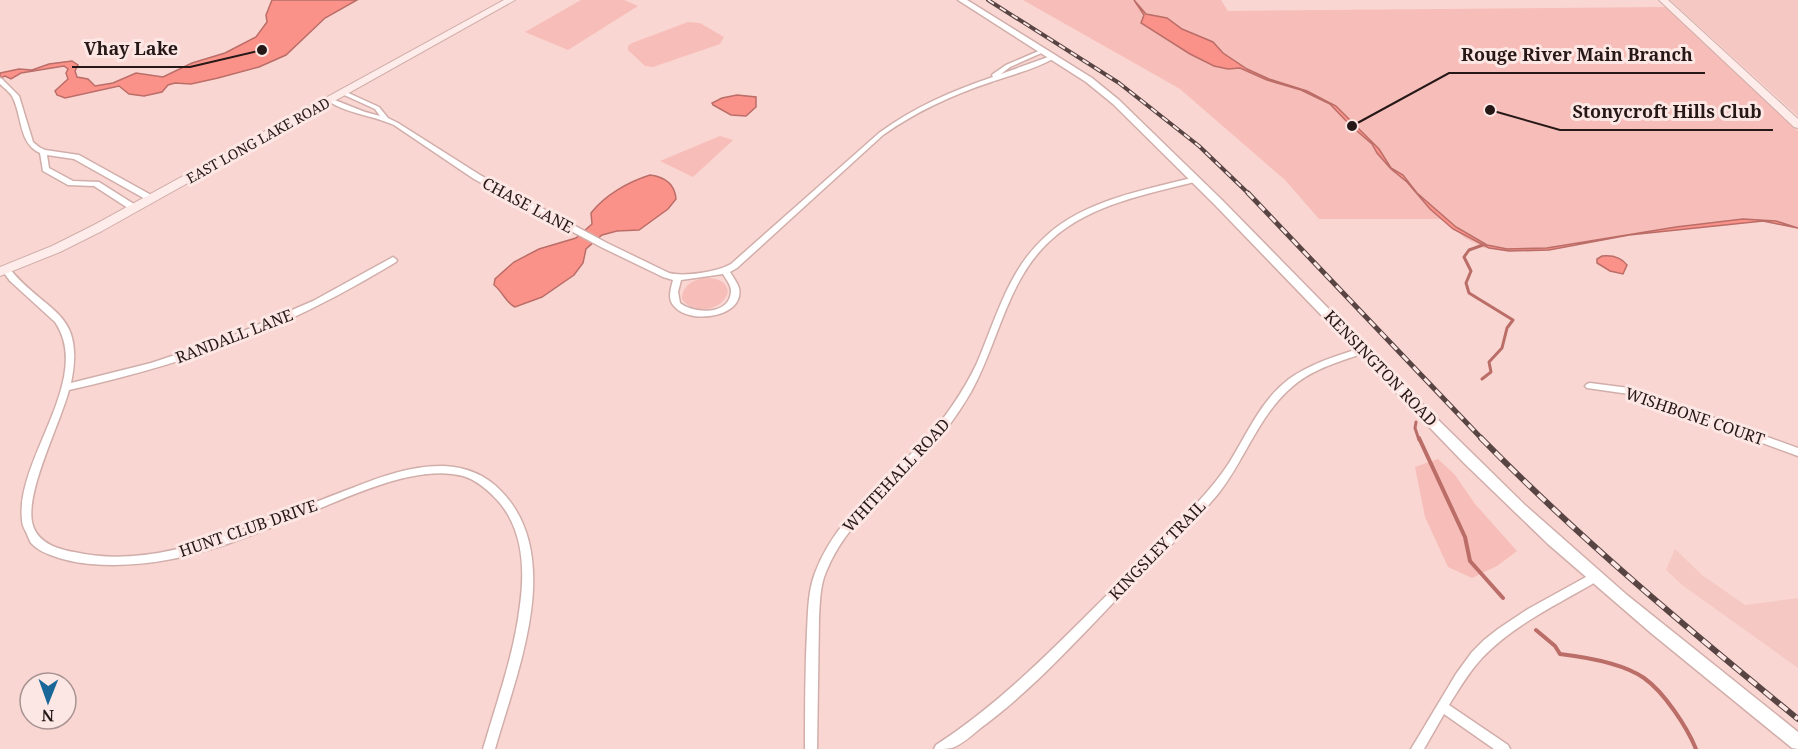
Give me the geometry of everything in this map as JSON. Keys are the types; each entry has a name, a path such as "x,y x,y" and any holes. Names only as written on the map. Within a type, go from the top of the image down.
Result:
{"main road":[{"name":"EAST LONG LAKE ROAD","path":"3,271 75,240 511,0"},
{"path":"1663,0 1798,125"}],"street":[{"name":"KENSINGTON ROAD","path":"962,0 1104,92 1195,179 1492,482 1595,577 1798,742"},
{"name":"CHASE LANE","path":"344,93 377,108 386,119 463,169 604,245 666,275 678,278 725,271 734,266 895,123 918,109 991,78 1018,72 1048,54"},
{"name":"CHASE LANE","path":"991,78 1008,66 1048,54"},
{"path":"3,82 16,96 30,142 43,152 73,155 150,198"},
{"name":"CHASE LANE","path":"330,100 363,114 386,119"},
{"path":"43,152 46,169 71,183 96,184 111,177"},
{"name":"WHITEHALL ROAD","path":"810,749 815,592 837,538 923,450 952,416 981,362 1014,279 1034,252 1060,228 1081,216 1120,201 1195,179"},
{"path":"96,184 134,208"},
{"path":"115,195 128,187"},
{"name":"RANDALL LANE","path":"65,388 149,368 239,337 317,303 393,260"},
{"name":"HUNT CLUB DRIVE","path":"3,271 50,312 68,335 71,357 65,388 26,478 19,512 22,523 30,535 45,547 66,555 117,562 181,552 237,535 391,479 424,471 442,469 463,472 474,476 490,487 505,502 519,524 526,554 528,582 520,639 489,749"},
{"path":"678,278 674,292 676,304 692,314 707,315 722,309 733,299 735,292 725,271"},
{"name":"KINGSLEY TRAIL","path":"940,749 987,718 1024,685 1194,512 1231,470 1272,401 1288,384 1323,364 1364,350"},
{"name":"WISHBONE COURT","path":"1590,386 1638,394 1798,452"},
{"path":"1417,749 1470,664 1494,639 1595,577"},
{"path":"1443,707 1504,749"}],"shaded area":[{"path":"272,0 357,0 325,18 286,55 259,67 191,84 175,83 168,85 162,92 144,96 129,94 119,86 65,98 57,95 55,91 68,79 66,73 68,69 64,66 21,73 11,79 5,76 0,78 0,73 19,69 32,70 49,64 72,61 78,65 75,71 77,77 88,79 95,86 113,83 136,73 163,77 192,63 225,53 256,37 267,22 266,15"},
{"path":"581,0 624,0 638,6 568,50 525,32"},
{"path":"1023,0 1221,0 1228,11 1666,7 1798,131 1798,229 1761,221 1645,233 1538,251 1484,248 1465,238 1444,219 1319,219 1285,180 1180,89"},
{"path":"1134,0 1146,14 1167,18 1182,29 1213,42 1223,53 1247,69 1269,79 1307,91 1336,106 1379,149 1391,168 1403,175 1417,193 1456,227 1487,245 1507,249 1547,248 1676,227 1743,219 1776,221 1798,228 1763,221 1629,235 1549,250 1509,251 1489,248 1453,229 1430,209 1407,182 1391,169 1372,144 1330,104 1301,90 1267,80 1240,68 1228,69 1214,66 1190,54 1141,23 1144,15"},
{"path":"1670,0 1798,0 1798,116"},
{"path":"688,22 700,23 724,37 720,44 653,67 645,66 628,50 628,46 632,43"},
{"path":"737,95 756,97 756,107 746,116 731,115 712,103 722,98"},
{"path":"720,136 733,140 693,177 660,161"},
{"path":"650,175 668,182 674,189 676,199 668,209 639,230 617,231 602,235 586,249 583,263 574,275 542,297 515,307 494,285 495,279 514,262 539,249 576,238 592,224 591,213 603,200 625,185"},
{"path":"1602,256 1616,257 1625,262 1627,265 1623,274 1610,271 1597,263 1597,259"},
{"path":"706,278 717,279 725,284 728,291 725,298 715,307 693,308 682,299 684,290 693,281"},
{"path":"1438,459 1455,475 1475,504 1517,551 1497,566 1472,578 1448,567 1425,517 1415,467"},
{"path":"1675,549 1702,575 1745,605 1798,598 1798,668 1682,585 1666,570"}],"waterway":[{"path":"1482,379 1491,372 1489,362 1502,348 1507,328 1513,320 1469,293 1466,283 1471,271 1464,257 1469,250 1483,245"},
{"path":"1416,422 1415,428 1419,440"},
{"path":"1419,438 1465,537 1470,561 1503,598"},
{"path":"1536,630 1555,646 1560,654 1615,665 1644,678 1674,710 1696,749"}],"railway":[{"path":"988,0 1119,83 1199,146 1249,194"},
{"path":"1249,194 1482,439"},
{"path":"1482,439 1596,548 1798,719"}],"place":[{"name":"Vhay Lake","path":"262,50"},
{"name":"Stonycroft Hills Club","path":"1490,110"},
{"name":"Rouge River Main Branch","path":"1352,126"}]}
